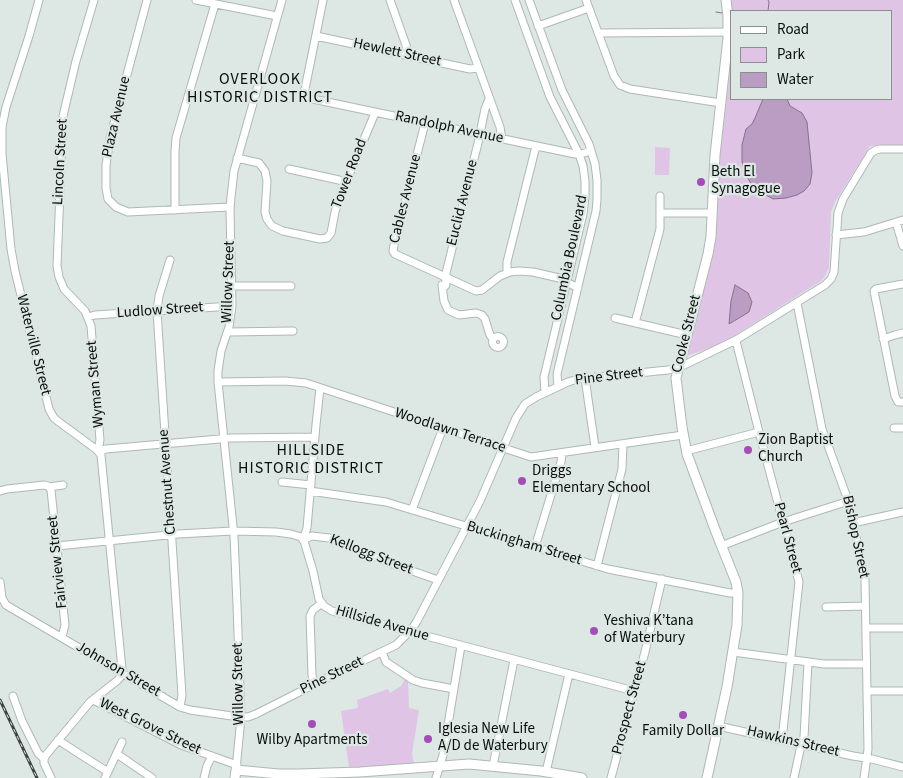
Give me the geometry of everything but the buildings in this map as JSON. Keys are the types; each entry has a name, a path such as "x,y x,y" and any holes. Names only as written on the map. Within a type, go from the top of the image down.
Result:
{"main road":[{"name":"Cooke Street","path":"706,778 727,688 737,625 738,593 736,582 686,451 676,381 709,248 714,164 728,32 726,0"},
{"path":"236,771 374,775 441,765 469,764 546,772 582,778"}],"street":[{"name":"Waterville Street","path":"39,0 6,107 2,127 2,154 11,248 15,272 50,409 54,418 98,451"},
{"name":"Lincoln Street","path":"88,318 85,311 64,289 59,278 57,266 62,116 94,0"},
{"name":"Plaza Avenue","path":"147,0 110,138 106,165 108,199 116,207 128,212 230,207"},
{"path":"196,0 277,16"},
{"name":"Willow Street","path":"236,771 241,717 237,605 233,531 223,439 218,364 228,332 232,306 230,207 232,185 237,158 282,0"},
{"path":"316,36 323,0"},
{"path":"390,0 407,47 408,55"},
{"path":"454,0 501,130 502,139"},
{"name":"Columbia Boulevard","path":"515,0 550,97 579,154 585,177 585,197 582,214 544,377 546,392"},
{"name":"Columbia Boulevard","path":"529,0 560,85 591,151 597,176 597,205 558,374 558,386"},
{"path":"586,0 614,76 621,86 721,103"},
{"path":"175,210 176,138 215,4"},
{"path":"538,26 589,8"},
{"path":"598,33 728,32"},
{"name":"Hewlett Street","path":"316,36 470,69 478,68"},
{"name":"Randolph Avenue","path":"316,36 305,89 307,97 374,113 536,146 579,154 591,151"},
{"path":"536,58 548,54"},
{"name":"Euclid Avenue","path":"489,99 485,108 443,281 443,288 444,301 448,310 458,315 482,315 493,339"},
{"name":"Tower Road","path":"237,158 258,163 264,168 267,179 266,216 272,226 283,231 320,239 328,238 332,234 336,207 374,113"},
{"path":"565,126 577,120"},
{"name":"Cables Avenue","path":"425,123 394,252 399,257 471,290 482,290 507,273"},
{"path":"536,146 507,262 507,273 528,271 559,278 578,288"},
{"name":"Pine Street","path":"241,717 256,714 398,644 409,632 415,624 482,495 516,418 530,400 575,380 678,368 736,341 825,285 832,277 834,269 839,208 870,154 880,149 903,149"},
{"path":"289,170 339,180 345,183"},
{"path":"635,323 660,229 660,196"},
{"path":"660,213 712,213"},
{"path":"836,235 860,233 900,221 903,246"},
{"name":"Chestnut Avenue","path":"170,260 157,311 182,696 180,707"},
{"path":"903,284 874,290 896,398 899,402 903,402"},
{"path":"232,286 291,286"},
{"name":"Bishop Street","path":"797,303 822,429 849,501 864,580 867,691 867,758 864,778"},
{"name":"Ludlow Street","path":"88,318 96,315 232,306"},
{"name":"Wyman Street","path":"88,318 91,329 100,440 98,451"},
{"path":"615,318 687,335"},
{"path":"228,332 293,331"},
{"path":"884,339 903,333"},
{"name":"Pearl Street","path":"736,341 799,582 782,740"},
{"path":"585,378 596,448"},
{"name":"Woodlawn Terrace","path":"218,382 290,381 302,383 531,457 683,435"},
{"path":"56,546 172,534 233,531 280,532 294,535 303,540 308,528 320,388"},
{"path":"412,510 443,428"},
{"path":"894,428 903,428"},
{"path":"686,451 759,432"},
{"path":"44,759 93,700 118,680 122,672 101,457 98,451 106,448 223,439 315,437"},
{"path":"597,566 622,469 623,444"},
{"path":"535,547 561,462 562,453"},
{"name":"Buckingham Street","path":"282,482 382,501 597,566 730,593 738,593"},
{"path":"0,492 7,489 44,485 49,487 63,484"},
{"name":"Fairview Street","path":"49,487 52,495 65,625 62,637"},
{"path":"721,546 782,522 849,501"},
{"path":"854,523 903,512"},
{"name":"Kellogg Street","path":"303,540 312,536 329,538 438,580"},
{"name":"Hillside Avenue","path":"303,540 319,597 328,609 634,691"},
{"name":"Prospect Street","path":"611,778 662,579"},
{"name":"Johnson Street","path":"0,582 3,602 180,707 241,717"},
{"path":"314,684 312,676 310,616 313,610 322,603"},
{"path":"826,607 865,606"},
{"path":"866,628 903,628"},
{"path":"436,778 441,765 461,646"},
{"path":"382,652 386,662 413,680 454,689"},
{"path":"733,652 827,664 866,664"},
{"path":"493,766 514,660"},
{"path":"794,778 804,737 808,662"},
{"path":"546,772 569,674"},
{"path":"867,691 903,690"},
{"path":"13,696 22,721 38,753 44,759 51,778"},
{"name":"West Grove Street","path":"93,700 181,745 212,756 236,771"},
{"name":"Hawkins Street","path":"718,726 903,767"},
{"path":"58,740 107,775 122,742"},
{"path":"117,754 152,778"},
{"path":"204,778 212,756"}],"green space":[{"path":"730,0 903,0 903,145 870,146 835,202 831,212 829,267 821,281 732,337 710,348 687,356 715,244 720,154 730,71 730,100 893,100 893,10 732,10"},
{"path":"655,147 670,148 669,175 655,175"},
{"path":"405,679 408,681 409,708 419,710 412,754 414,763 349,768 341,711 358,708 357,700 388,689 390,693 401,686"}],"water":[{"path":"763,100 787,100 790,106 802,113 807,122 812,173 810,184 804,191 786,198 773,199 755,189 744,171 742,161 742,145 746,129 752,124"},
{"path":"735,285 748,293 752,302 749,312 729,324 731,301"}],"waterway":[{"path":"768,0 768,10"},
{"path":"716,12 722,13"}],"railway":[{"path":"0,700 37,778"}],"place":[{"name":"Beth El Synagogue","path":"701,182"},
{"name":"Zion Baptist Church","path":"748,450"},
{"name":"Driggs Elementary School","path":"522,481"},
{"name":"Yeshiva K’tana of Waterbury","path":"594,631"},
{"name":"Family Dollar","path":"683,715"},
{"name":"Wilby Apartments","path":"312,724"},
{"name":"Iglesia New Life A/D de Waterbury","path":"428,739"}],"district":[{"name":"OVERLOOK HISTORIC DISTRICT","path":"260,89"},
{"name":"HILLSIDE HISTORIC DISTRICT","path":"311,460"}]}
